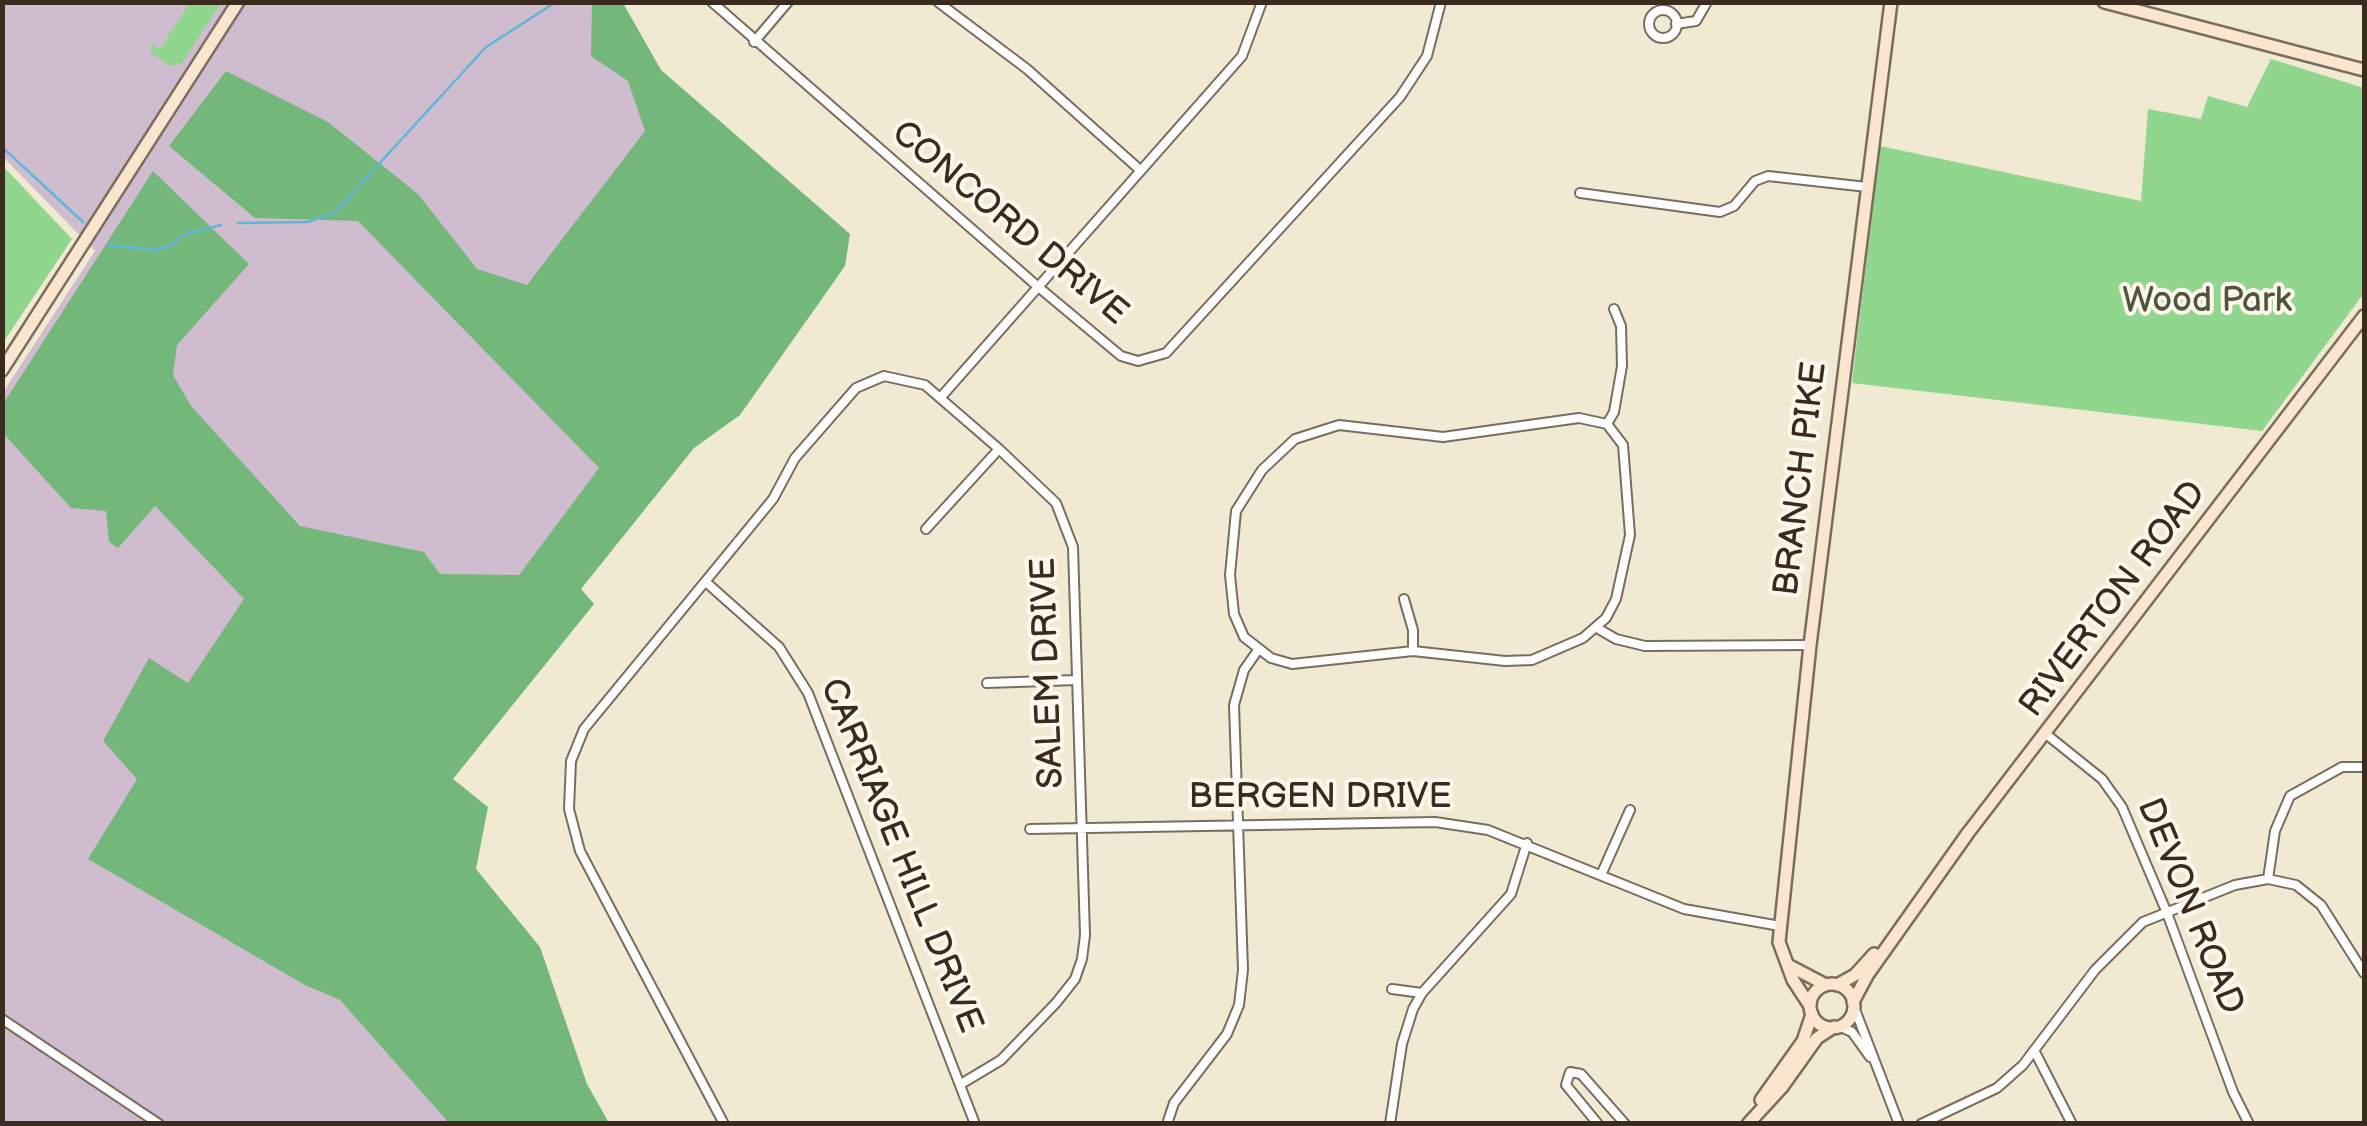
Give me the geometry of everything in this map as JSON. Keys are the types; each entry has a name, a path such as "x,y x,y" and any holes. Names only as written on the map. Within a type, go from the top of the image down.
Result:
{"main road":[{"path":"2,370 238,2"},
{"name":"BRANCH PIKE","path":"1811,1010 1785,962 1780,926 1810,645 1891,2"},
{"path":"2104,2 2133,6 2364,70"},
{"name":"RIVERTON ROAD","path":"1832,985 1855,975 1907,917 2363,320"},
{"name":"RIVERTON ROAD","path":"1854,1005 1907,917"},
{"path":"1747,1124 1782,1087 1817,1038 1836,1027 1854,1005 1832,985 1785,962"},
{"path":"1747,1124 1803,1040 1815,992 1832,985"},
{"path":"1811,1010 1820,1024 1836,1027"}],"street":[{"name":"CONCORD DRIVE","path":"712,2 1121,356 1145,361 1166,354 1415,79 1435,36 1441,2"},
{"path":"754,42 788,2"},
{"path":"938,2 1027,70 1140,170"},
{"path":"942,397 1036,285 1242,56 1262,2"},
{"path":"1676,24 1696,21 1708,2"},
{"path":"1580,192 1720,212 1734,206 1754,180 1768,176 1866,186"},
{"path":"1607,424 1614,412 1622,366 1621,326 1614,309"},
{"name":"SALEM DRIVE","path":"724,1124 580,851 568,790 571,761 584,729 707,583 772,499 795,458 856,388 884,376 914,379 942,397 1047,494 1068,524 1076,573 1085,935 1074,979 1001,1060 962,1084"},
{"path":"1579,418 1607,424 1618,435 1626,455 1630,536 1624,578 1596,628 1569,647 1532,660 1413,651 1292,664 1258,650 1244,637 1234,614 1233,523 1247,488 1295,439 1339,425 1443,437 1579,418"},
{"path":"926,529 999,449"},
{"name":"CARRIAGE HILL DRIVE","path":"707,583 778,647 800,676 962,1084 974,1124"},
{"path":"1404,598 1414,630 1413,651"},
{"path":"1596,628 1616,639 1645,646 1810,645"},
{"path":"1167,1124 1174,1103 1227,1034 1239,1005 1243,970 1236,689 1258,650"},
{"path":"986,683 1077,680"},
{"name":"DEVON ROAD","path":"2046,734 2102,779 2122,808 2249,1124"},
{"path":"2268,879 2275,831 2290,796 2342,767 2364,766"},
{"path":"1601,875 1630,810"},
{"name":"BERGEN DRIVE","path":"1030,829 1435,822 1488,830 1527,843 1684,909 1780,926"},
{"path":"1390,1124 1402,1044 1422,993 1511,894 1527,843"},
{"path":"1921,1124 1997,1088 2034,1050 2120,940 2143,922 2234,885 2268,879 2296,885 2321,905 2364,974"},
{"path":"1392,989 1422,993"},
{"path":"1854,1005 1899,1124"},
{"path":"2,1020 159,1124"},
{"path":"1836,1027 1852,1032 1875,1065"},
{"path":"2034,1050 2072,1124"},
{"path":"1598,1124 1566,1085 1570,1072 1584,1077 1625,1124"}],"shaded area":[{"path":"3,3 620,3 761,355 476,719 395,877 537,1123 3,1123 2,394 95,251 3,157"}],"green space":[{"path":"190,2 221,3 182,63 170,66 151,53 152,44 160,49"},
{"path":"592,3 623,3 661,70 850,234 845,266 740,415 694,448 581,589 594,604 453,779 488,807 476,869 540,947 587,1084 609,1123 449,1123 340,1000 305,985 88,859 137,779 103,741 149,658 188,683 244,599 155,506 118,548 109,542 106,511 71,508 3,433 3,404 153,171 249,264 177,345 173,375 191,406 300,526 424,552 440,574 519,575 599,468 358,221 255,218 169,146 226,71 328,122 418,194 477,269 527,285 645,131 628,81 591,56"},
{"name":"Wood Park","path":"2271,59 2364,88 2364,293 2262,431 1852,383 1880,146 2141,201 2148,109 2201,119 2208,96 2247,107"},
{"path":"3,166 72,239 3,343"}],"waterway":[{"path":"238,223 308,222 335,212 486,47 556,2"},
{"path":"593,2 630,2"},
{"path":"2,147 83,222"},
{"path":"108,245 156,250 171,246 182,235 221,225"}]}
